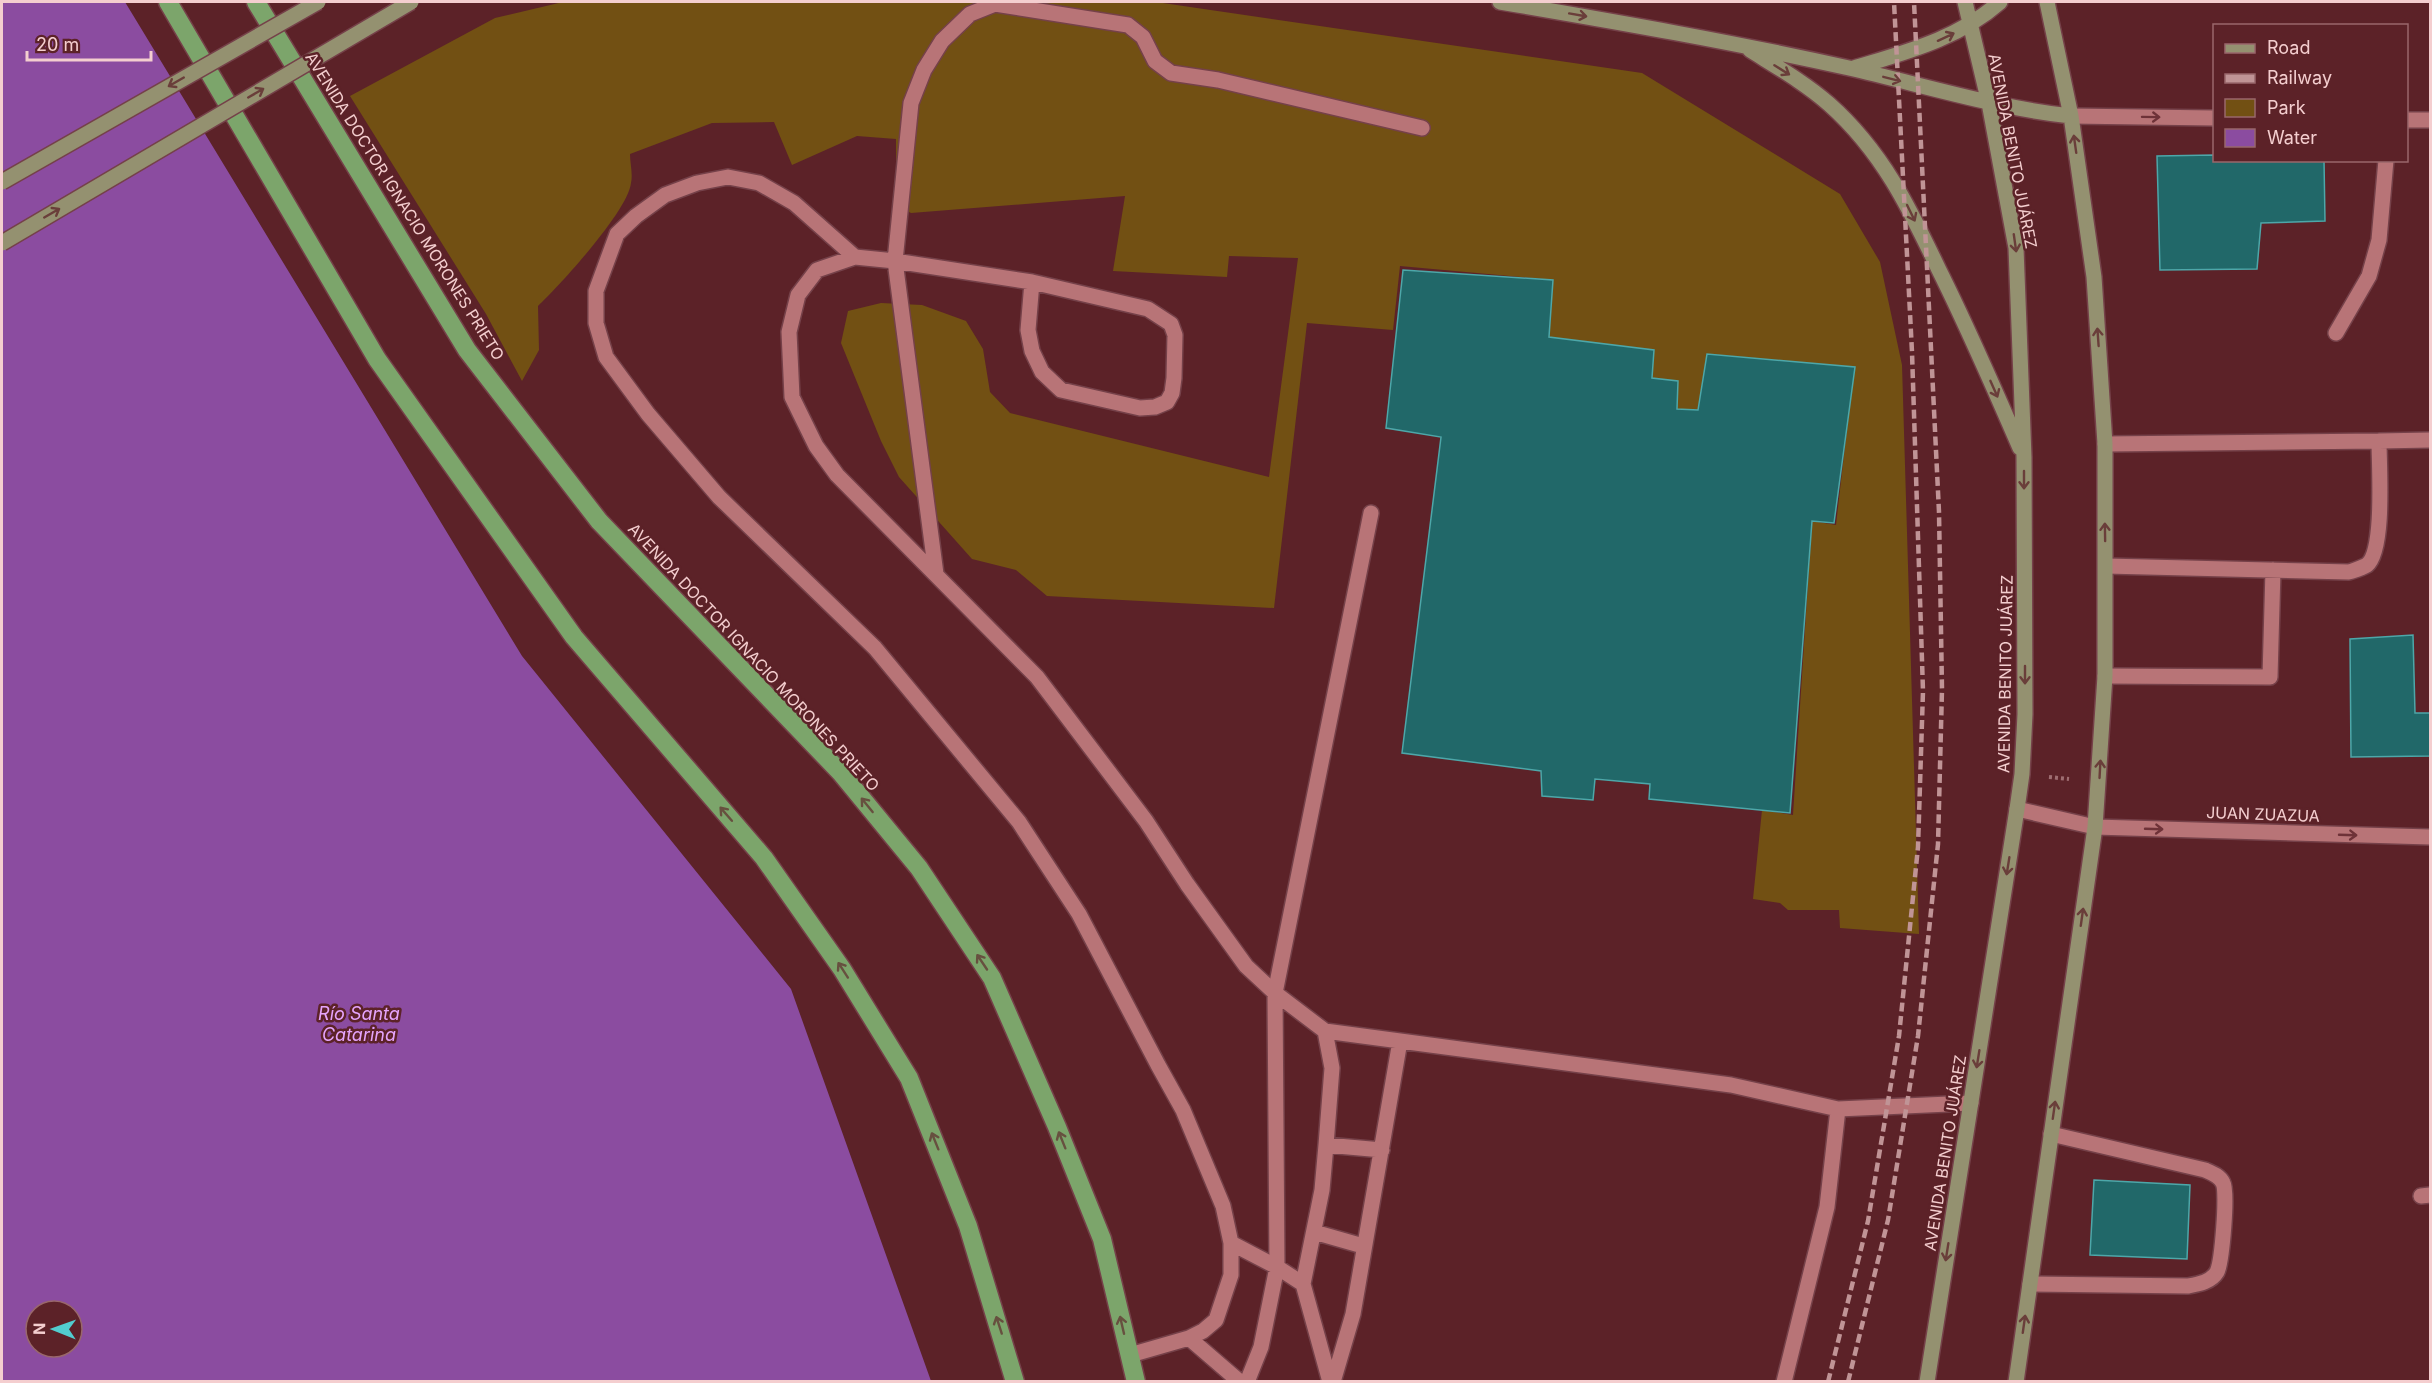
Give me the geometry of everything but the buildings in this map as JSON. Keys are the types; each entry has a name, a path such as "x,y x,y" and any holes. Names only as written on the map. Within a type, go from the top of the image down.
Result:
{"highway":[{"path":"168,2 377,359 574,637 764,858 842,969 909,1078 968,1226 1015,1382"},
{"name":"AVENIDA DOCTOR IGNACIO MORONES PRIETO","path":"256,2 467,350 599,521 841,773 919,868 992,978 1058,1127 1102,1239 1136,1382"}],"main road":[{"path":"2,182 318,2"},
{"path":"2,243 411,2"},
{"path":"1500,2 1710,38 1851,68 2029,112 2072,116"},
{"name":"AVENIDA BENITO JUÁREZ","path":"1927,1382 2022,774 2025,714 2024,457 2016,248 1989,103 1965,2"},
{"path":"1851,68 1919,49 1969,25 2000,2"},
{"path":"2016,1382 2095,827 2105,676 2104,444 2094,277 2072,116 2047,2"},
{"path":"1710,38 1750,50 1797,80 1829,104 1880,159 1903,195 2024,457"}],"street":[{"path":"936,574 895,261 910,103 924,70 942,41 970,14 995,4 1128,25 1143,37 1155,61 1171,73 1229,82 1422,128"},
{"path":"2072,116 2213,118"},
{"path":"2408,120 2430,120"},
{"path":"2336,333 2372,267 2379,240 2386,162"},
{"path":"855,257 794,203 759,183 728,177 697,183 664,195 617,234 596,291 596,322 606,357 648,414 719,497 875,648 1019,822 1079,914 1183,1110 1223,1206 1231,1243 1232,1275 1216,1320 1203,1331 1190,1338 1130,1355"},
{"path":"1032,282 1028,330 1032,351 1042,372 1061,390 1140,408 1155,407 1167,402 1172,393 1174,378 1175,334 1171,324 1148,309 1032,282 855,257 817,270 798,295 789,332 792,397 816,446 837,475 1037,677 1146,821 1187,884 1246,966 1275,993 1325,1031 1731,1085 1838,1109 1971,1103"},
{"path":"2104,444 2430,440"},
{"path":"2106,566 2349,572 2368,564 2375,552 2379,535 2379,441"},
{"path":"1247,1382 1261,1347 1277,1267 1275,993 1371,513"},
{"path":"2105,676 2270,677 2273,570"},
{"name":"JUAN ZUAZUA","path":"2017,808 2095,827 2430,837"},
{"path":"1325,1031 1332,1068 1326,1145 1314,1232 1303,1284 1332,1382"},
{"path":"1332,1382 1353,1314 1400,1041"},
{"path":"1784,1382 1827,1207 1838,1109"},
{"path":"2030,1284 2188,1286 2201,1284 2211,1279 2217,1271 2220,1257 2226,1194 2223,1182 2217,1176 2205,1170 2051,1134"},
{"path":"1326,1145 1383,1150"},
{"path":"1314,1232 1364,1246"},
{"path":"1231,1243 1277,1267 1303,1284"},
{"path":"1190,1338 1240,1382"}],"path":[{"path":"2022,774 2099,782"}],"green space":[{"path":"563,2 1156,2 1642,73 1840,194 1880,262 1902,365 1919,934 1840,928 1839,910 1788,910 1780,903 1753,899 1762,810 1793,815 1812,521 1836,525 1854,367 1707,354 1698,410 1677,409 1678,381 1652,378 1654,350 1549,337 1553,280 1400,266 1393,330 1307,323 1274,608 1047,596 1016,570 972,559 899,477 881,441 841,343 848,311 881,303 922,305 966,321 983,349 990,392 1010,413 1269,477 1298,258 1229,256 1227,277 1113,271 1125,196 911,213 896,205 896,139 857,136 792,165 774,122 712,123 630,154 631,183 618,211 592,247 538,306 539,350 522,381 486,314 350,96 495,18"}],"water":[{"name":"Río Santa Catarina","path":"2,2 125,2 522,656 791,989 931,1381 2,1382"}],"railway":[{"path":"1828,1382 1868,1221 1899,1036 1918,847 1923,691 1912,352 1894,2"},
{"path":"1848,1382 1888,1220 1918,1036 1938,844 1942,689 1939,512 1914,2"}]}
